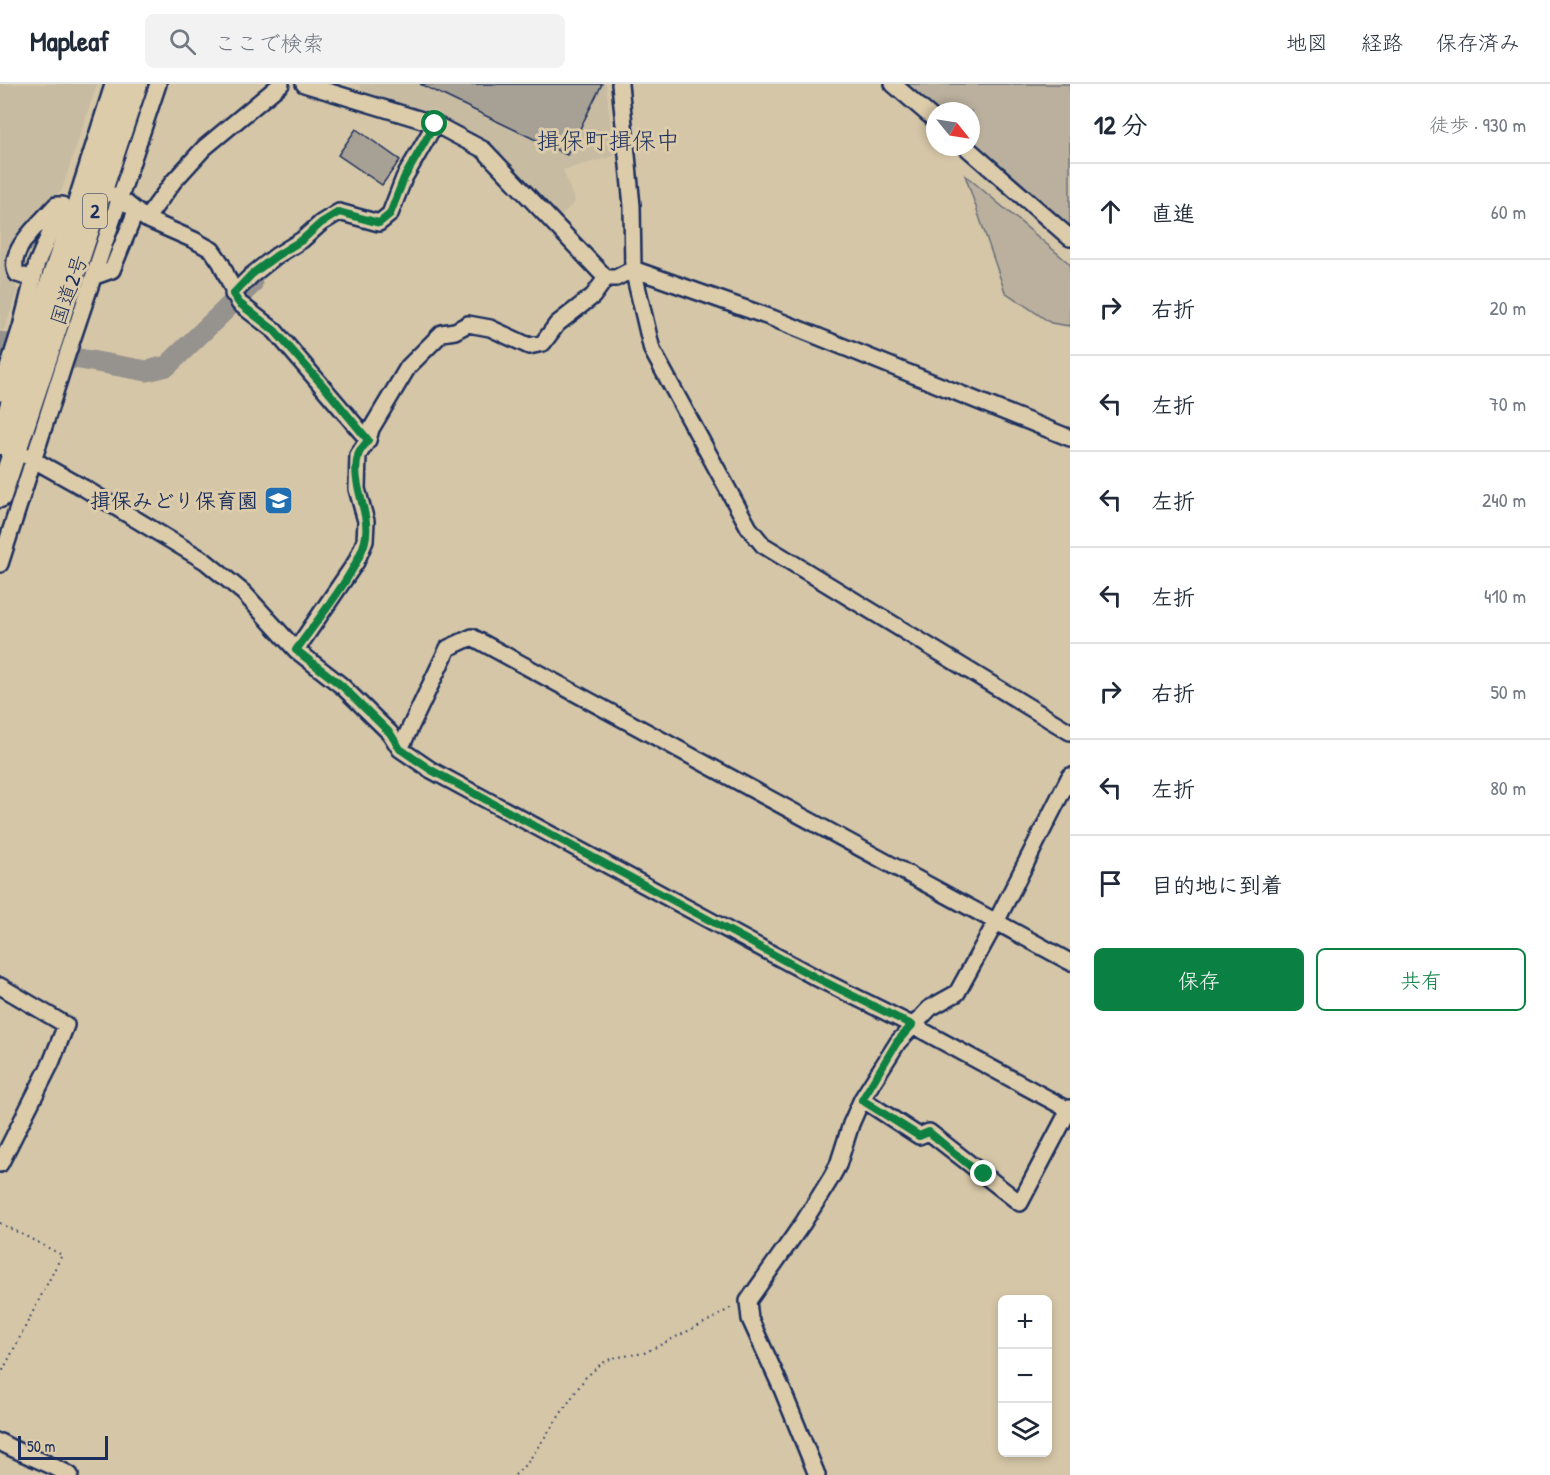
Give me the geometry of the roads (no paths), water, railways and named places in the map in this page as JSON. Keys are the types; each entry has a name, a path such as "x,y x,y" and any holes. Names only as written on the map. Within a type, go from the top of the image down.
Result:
{"highway":[{"name":"国道2号","path":"0,496 10,447 44,337 70,205 117,84"},
{"name":"国道2号","path":"44,337 111,195 136,84"}],"street":[{"path":"158,84 111,195 141,215 212,250 221,263 239,303 275,331 368,440"},
{"path":"98,275 112,270 141,215 204,148 280,84"},
{"path":"304,84 345,90 435,124 484,150 606,278 616,278 633,269 772,318 1070,438"},
{"path":"620,84 632,206 633,269 652,350 749,528 763,545 1070,732"},
{"path":"893,84 926,112"},
{"path":"233,294 252,274 339,212 379,223 390,214 404,178 435,124"},
{"path":"976,156 1070,238"},
{"path":"30,278 17,274 14,268 14,259 21,244 56,205 70,205"},
{"path":"296,650 356,562 365,542 366,521 357,489 358,455 408,368 442,333 454,331 468,324 490,328 530,346 543,343 557,324 593,296 606,278"},
{"path":"0,393 37,361 44,337"},
{"path":"0,564 10,447 84,488 205,561 244,593 296,650 342,686 390,733 400,749 431,770 815,977 912,1025 1070,1109 1020,1203 929,1132 919,1136 862,1100"},
{"path":"400,749 448,648 472,637 1070,962"},
{"path":"817,1475 750,1319 748,1301 803,1223 831,1178 838,1165 850,1124 897,1042 930,1008 957,993 1070,776"},
{"path":"0,986 66,1025 51,1063 0,1164"},
{"path":"0,1442 70,1475"}],"waterway":[{"path":"0,342 147,371 167,366 252,284"}],"place":[{"name":"揖保みどり保育園","path":"279,501"}],"district":[{"name":"揖保町揖保中","path":"608,141"}]}
